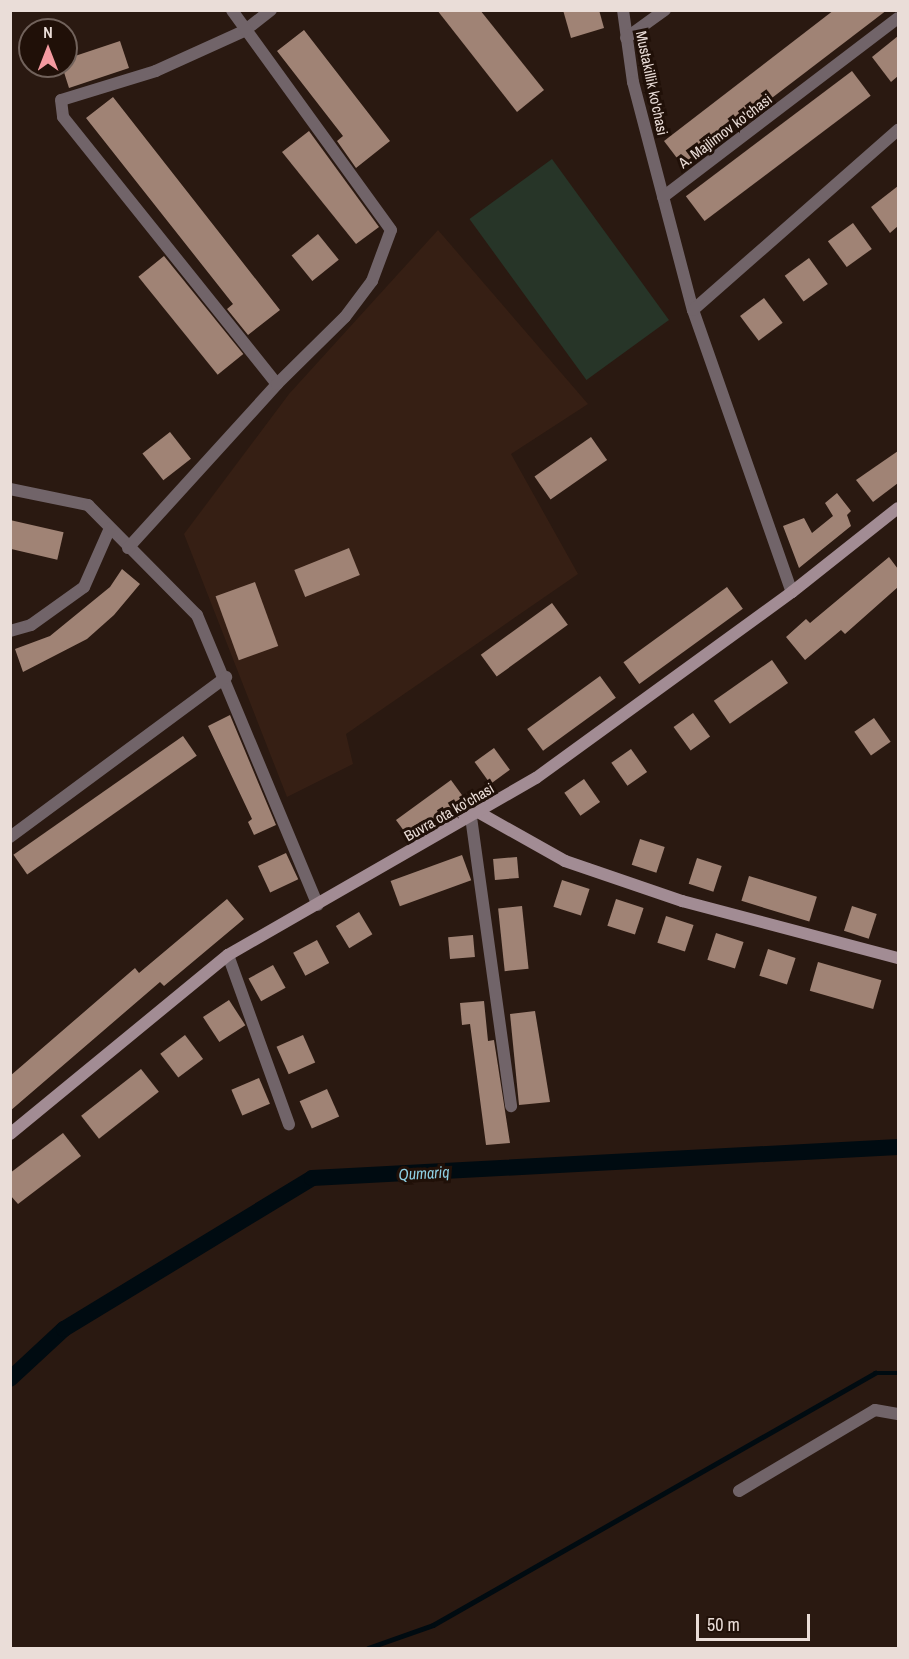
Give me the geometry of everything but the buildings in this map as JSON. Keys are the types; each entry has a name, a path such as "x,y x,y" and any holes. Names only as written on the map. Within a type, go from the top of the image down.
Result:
{"main road":[{"name":"Buvra ota ko'chasi","path":"10,1134 228,955 536,778 792,592 898,508"},
{"path":"475,815 566,861 671,897 777,930 898,958"}],"street":[{"path":"128,549 277,384 345,317 372,281 391,230 244,31 232,10"},
{"path":"271,10 244,31 156,71 61,100 63,117 277,384"},
{"name":"Mustakillik ko'chasi","path":"623,10 626,38 663,197"},
{"path":"626,38 665,10"},
{"name":"A. Majlimov ko'chasi","path":"663,197 898,18"},
{"path":"693,310 898,130"},
{"path":"663,197 693,310 792,592"},
{"path":"10,489 88,505 128,549 197,615 226,677 318,905"},
{"path":"10,631 31,625 84,587 110,528"},
{"path":"10,837 226,677"},
{"path":"475,815 511,1106"},
{"path":"228,955 289,1124"},
{"path":"739,1491 875,1410 898,1414"}],"shaded area":[{"path":"438,230 588,404 511,454 578,574 346,734 353,764 287,797 184,534 289,394"}],"green space":[{"path":"552,159 669,320 586,380 469,219"}],"waterway":[{"name":"Qumariq","path":"10,1379 64,1329 312,1178 898,1147"},
{"path":"368,1648 433,1625 875,1373 898,1373"}]}
